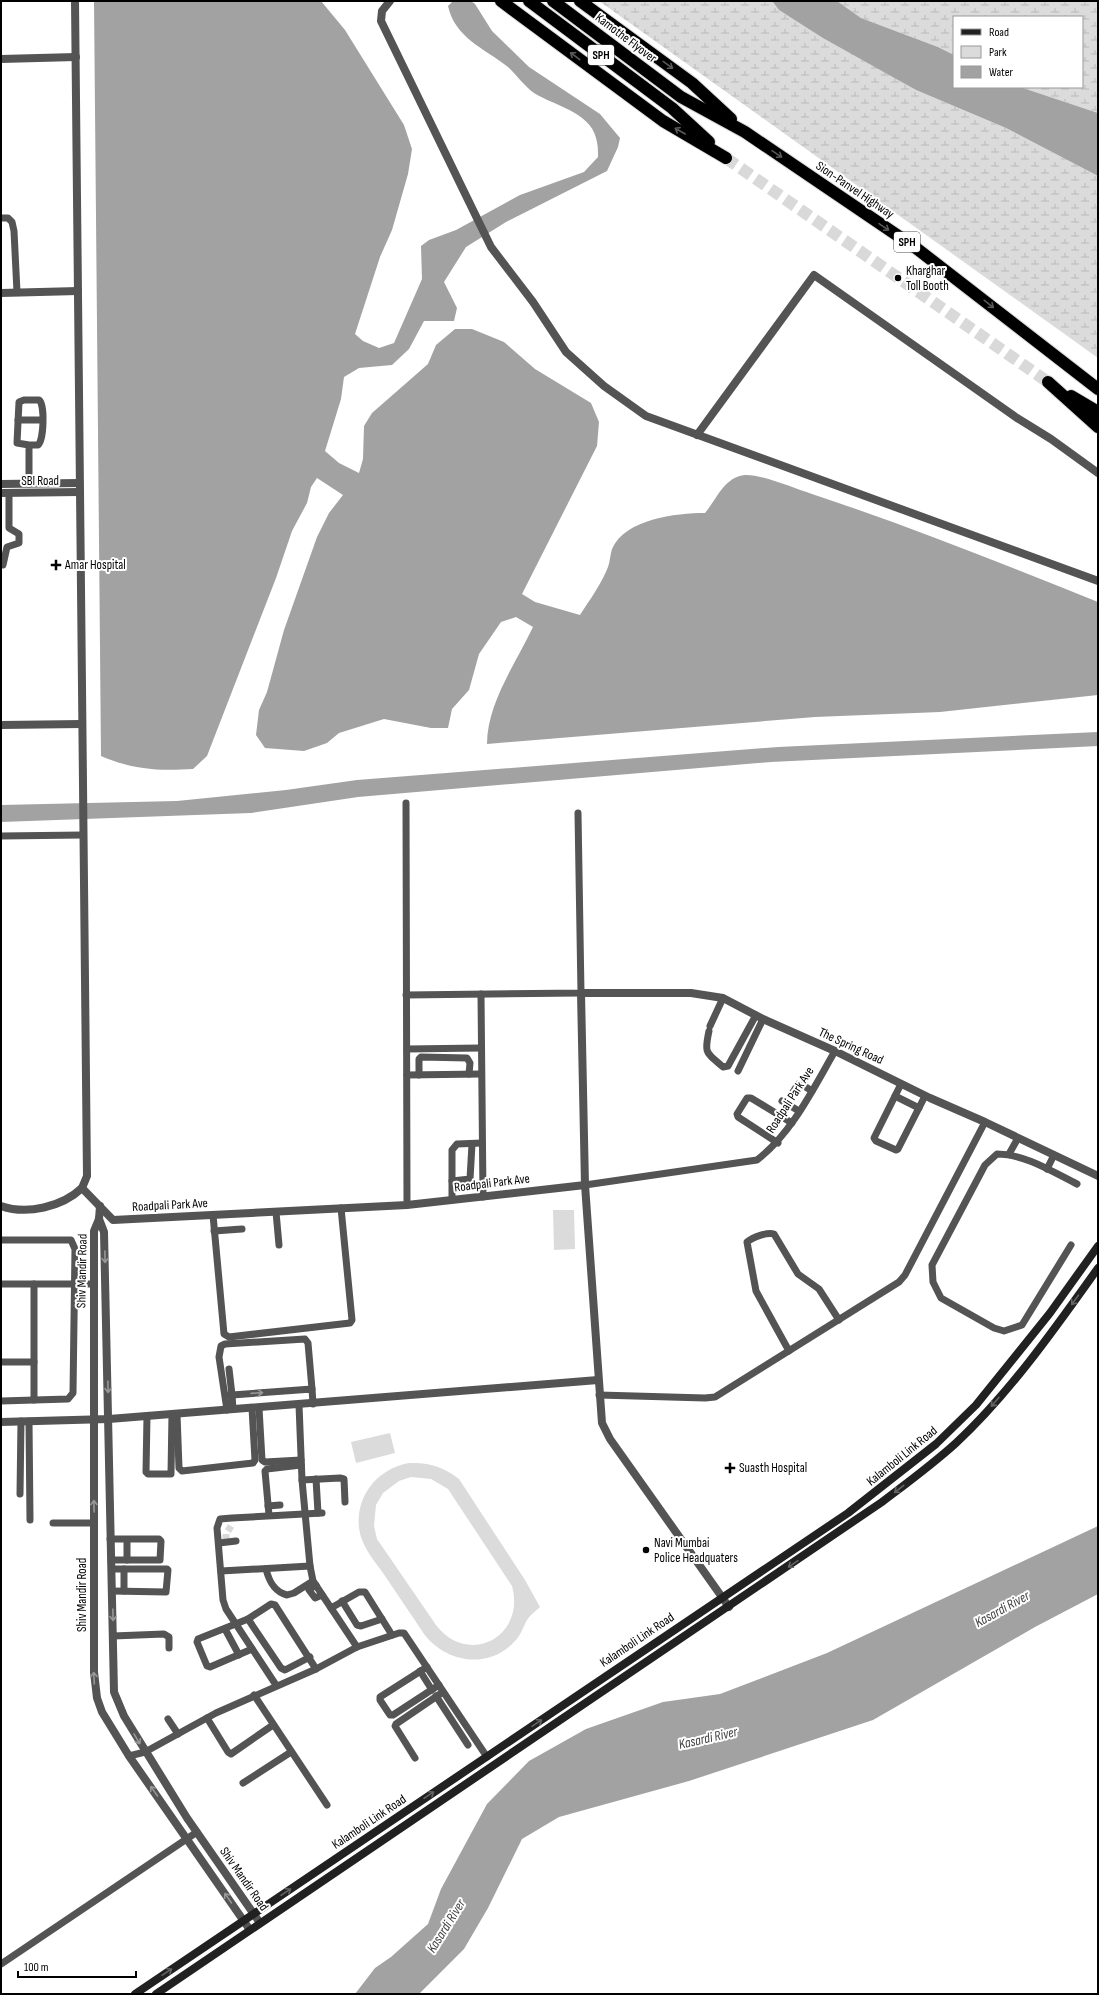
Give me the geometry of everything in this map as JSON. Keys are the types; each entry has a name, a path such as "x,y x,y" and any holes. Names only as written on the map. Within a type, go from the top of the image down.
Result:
{"highway":[{"name":"SPH","path":"504,3 663,121 726,158 672,108 529,1"},
{"name":"Kamothe Flyover","path":"553,1 681,97"},
{"path":"580,1 692,83 745,132"},
{"name":"Sion-Panvel Highway","path":"681,97 745,132 916,248 1063,361"},
{"name":"SPH","path":"1063,361 1098,389"},
{"path":"1063,361 1098,379"},
{"path":"1098,412 1048,382 1098,427"}],"main road":[{"name":"Kalamboli Link Road","path":"135,1994 848,1513 948,1434 1000,1378 1050,1313 1098,1246"},
{"name":"Kalamboli Link Road","path":"156,1994 855,1522 956,1442 1004,1391 1060,1320 1098,1268"}],"street":[{"path":"1,1206 18,1210 39,1208 70,1198 82,1188 87,1176 75,1"},
{"path":"390,1 382,11 381,21 491,247 533,302 566,352 593,376 646,416 1098,581"},
{"path":"1,59 76,57"},
{"path":"1,218 8,218 12,222 14,231 17,292"},
{"path":"697,435 814,275 1017,418 1051,439 1098,473"},
{"path":"1,293 78,291"},
{"path":"39,400 43,405 41,443 38,445 17,443 18,420 20,401 39,400"},
{"path":"18,420 42,420"},
{"path":"29,445 29,484"},
{"name":"SBI Road","path":"1,484 79,483"},
{"name":"SBI Road","path":"5,493 80,492"},
{"path":"3,565 7,547 19,543 20,541 19,534 9,528 5,493"},
{"path":"1,724 82,724"},
{"path":"406,802 407,1205"},
{"path":"578,813 585,1185 602,1422 610,1439 729,1607"},
{"path":"1,836 83,832"},
{"path":"406,995 581,993"},
{"name":"The Spring Road","path":"581,993 691,993 723,998 763,1019 835,1051 926,1096 985,1122 1098,1176"},
{"path":"481,994 483,1197"},
{"path":"723,998 709,1029 705,1048 707,1052 723,1067 728,1066 756,1015"},
{"path":"738,1071 763,1019"},
{"path":"407,1049 481,1048"},
{"name":"Roadpali Park Ave","path":"82,1188 113,1220 407,1205 585,1185 750,1162 757,1160 778,1143 812,1091 835,1051"},
{"path":"418,1075 418,1059 421,1057 467,1058 470,1063 470,1074"},
{"path":"407,1075 481,1074"},
{"path":"799,1111 784,1102 798,1084 801,1084 812,1091"},
{"path":"902,1084 874,1138 876,1141 896,1150 898,1149 926,1096"},
{"path":"895,1096 919,1108"},
{"path":"778,1143 738,1117 737,1114 747,1098 751,1098 792,1123"},
{"path":"599,1396 715,1397 899,1282 905,1275 985,1122"},
{"path":"1009,1154 1018,1138"},
{"path":"452,1200 452,1150 457,1144 482,1143"},
{"path":"452,1181 470,1179 472,1144"},
{"path":"1071,1245 1022,1325 1013,1329 1004,1331 994,1328 941,1298 936,1291 933,1282 932,1265 985,1164 997,1154 1009,1154 1047,1169 1077,1184"},
{"path":"1047,1169 1054,1155"},
{"path":"99,1219 100,1206"},
{"path":"213,1215 224,1334 229,1337 350,1323 352,1320 341,1208"},
{"path":"276,1212 279,1245"},
{"name":"Shiv Mandir Road","path":"99,1219 94,1231 93,1284 94,1683 102,1712 129,1756 250,1930"},
{"name":"Shiv Mandir Road","path":"99,1219 104,1232 109,1419 110,1539 112,1569 112,1671 116,1700 145,1752 197,1832 260,1923"},
{"path":"214,1232 242,1229"},
{"path":"789,1351 756,1291 747,1242 752,1238 770,1233 774,1234 798,1274 819,1289 839,1320"},
{"path":"1,1240 71,1240 75,1249 73,1393 68,1399 1,1401"},
{"path":"1,1284 93,1284"},
{"path":"34,1284 34,1400"},
{"path":"230,1410 219,1357 221,1346 225,1344 302,1338 308,1343 313,1404"},
{"path":"1,1362 34,1362"},
{"path":"228,1396 230,1369"},
{"path":"1,1422 109,1419 313,1404 598,1380"},
{"path":"228,1396 312,1389"},
{"path":"299,1405 302,1480 310,1566 314,1583 357,1647"},
{"path":"175,1414 179,1468 182,1471 253,1463 255,1460 256,1408"},
{"path":"256,1408 262,1460 265,1462 301,1462"},
{"path":"147,1416 146,1472 148,1474 171,1474 175,1414"},
{"path":"20,1494 25,1421"},
{"path":"25,1421 30,1520"},
{"path":"269,1515 265,1471 267,1469 301,1462"},
{"path":"302,1480 344,1479 345,1502"},
{"path":"276,1685 226,1609 223,1600 218,1523 220,1519 232,1522 248,1517 320,1513 316,1480"},
{"path":"268,1506 280,1505"},
{"path":"248,1517 248,1525"},
{"path":"53,1523 94,1523"},
{"path":"110,1539 158,1539 161,1541 160,1560 111,1560"},
{"path":"128,1540 128,1560"},
{"path":"219,1543 236,1541"},
{"path":"221,1572 310,1566"},
{"path":"112,1569 168,1570 166,1592 112,1591"},
{"path":"124,1569 124,1591"},
{"path":"266,1569 272,1577 278,1592 287,1595 314,1583"},
{"path":"330,1608 359,1592 365,1592 392,1635"},
{"path":"342,1601 357,1625 361,1626 382,1620"},
{"path":"252,1649 210,1667 208,1666 197,1642 198,1639 248,1619 271,1604 275,1605 310,1657 316,1669"},
{"path":"248,1619 281,1668 285,1670 310,1657"},
{"path":"224,1629 239,1655"},
{"path":"129,1756 145,1752 206,1718 276,1685 316,1669 357,1647 399,1633 404,1633 487,1756"},
{"path":"113,1636 164,1634 169,1637 169,1648"},
{"path":"427,1667 380,1697 380,1700 390,1715 393,1715 434,1693"},
{"path":"420,1671 468,1745"},
{"path":"415,1758 394,1726 441,1688"},
{"path":"254,1695 327,1805"},
{"path":"206,1718 228,1752 231,1754 273,1725"},
{"path":"168,1719 178,1734"},
{"path":"457,1729 466,1724"},
{"path":"243,1783 291,1752"},
{"path":"1,1964 197,1832"}],"green space":[{"path":"599,1 772,1 779,10 916,90 1006,128 1098,176 1098,358"},
{"path":"837,1 1098,1 1098,113 1023,88 1083,88 1083,16 953,16 953,54 938,47 861,18"},
{"path":"553,1210 574,1210 575,1249 554,1250"},
{"path":"390,1433 395,1453 356,1463 351,1442"},
{"path":"403,1464 430,1464 448,1471 459,1479 525,1580 540,1607 528,1618 517,1639 505,1650 493,1656 481,1659 468,1659 456,1657 433,1644 424,1634 365,1547 359,1531 359,1512 363,1499 369,1488 377,1479","holes":["411,1477 431,1479 448,1489 512,1586 514,1604 511,1620 503,1632 491,1640 478,1645 463,1644 449,1637 436,1625 377,1539 374,1526 376,1505 383,1493 399,1481"]}],"water":[{"path":"94,1 321,1 345,30 404,125 412,149 408,174 392,230 380,257 355,334 363,341 379,348 394,343 422,279 421,246 429,240 456,230 520,195 584,172 598,157 598,145 596,138 592,129 586,122 570,110 534,93 508,67 480,48 464,34 457,26 448,6 453,1 471,1 475,4 492,31 529,67 600,114 620,138 618,147 607,171 506,222 466,247 444,282 457,308 454,321 424,321 409,349 392,365 359,368 344,377 341,399 325,451 339,463 359,473 363,459 364,426 372,413 428,364 436,345 455,329 472,329 504,342 535,369 591,403 599,422 597,446 522,594 535,602 580,615 595,592 609,565 612,549 619,539 628,531 639,524 666,516 705,513 726,484 738,477 752,475 778,482 884,519 1098,602 1098,695 940,712 815,717 487,744 488,729 497,698 533,627 516,617 501,622 479,654 469,690 452,709 448,728 431,728 384,719 339,733 327,743 304,751 265,748 256,735 259,710 267,692 284,630 317,537 329,513 343,495 317,478 311,487 307,503 292,531 276,578 207,756 193,769 168,770 135,767 101,756"},
{"path":"772,1 837,1 861,18 938,47 953,54 953,88 1023,88 1098,113 1098,176 1006,128 916,90 823,38 779,10"},
{"path":"1098,732 1098,746 771,762 358,797 251,813 1,822 1,805 177,801 286,790 357,780 778,747"},
{"name":"Kasardi River","path":"1098,1526 1098,1594 1035,1627 873,1720 689,1781 559,1817 522,1839 488,1908 464,1949 419,1994 355,1994 375,1968 391,1957 428,1924 441,1889 487,1804 529,1761 586,1729 663,1702 720,1694 827,1653"}],"tunnel":[{"path":"726,158 1048,382"},
{"path":"226,1541 226,1534 231,1526"}],"place":[{"name":"Kharghar Toll Booth","path":"898,278"},
{"name":"Amar Hospital","path":"56,565"},
{"name":"Suasth Hospital","path":"730,1468"},
{"name":"Navi Mumbai Police Headquaters","path":"646,1550"}]}
